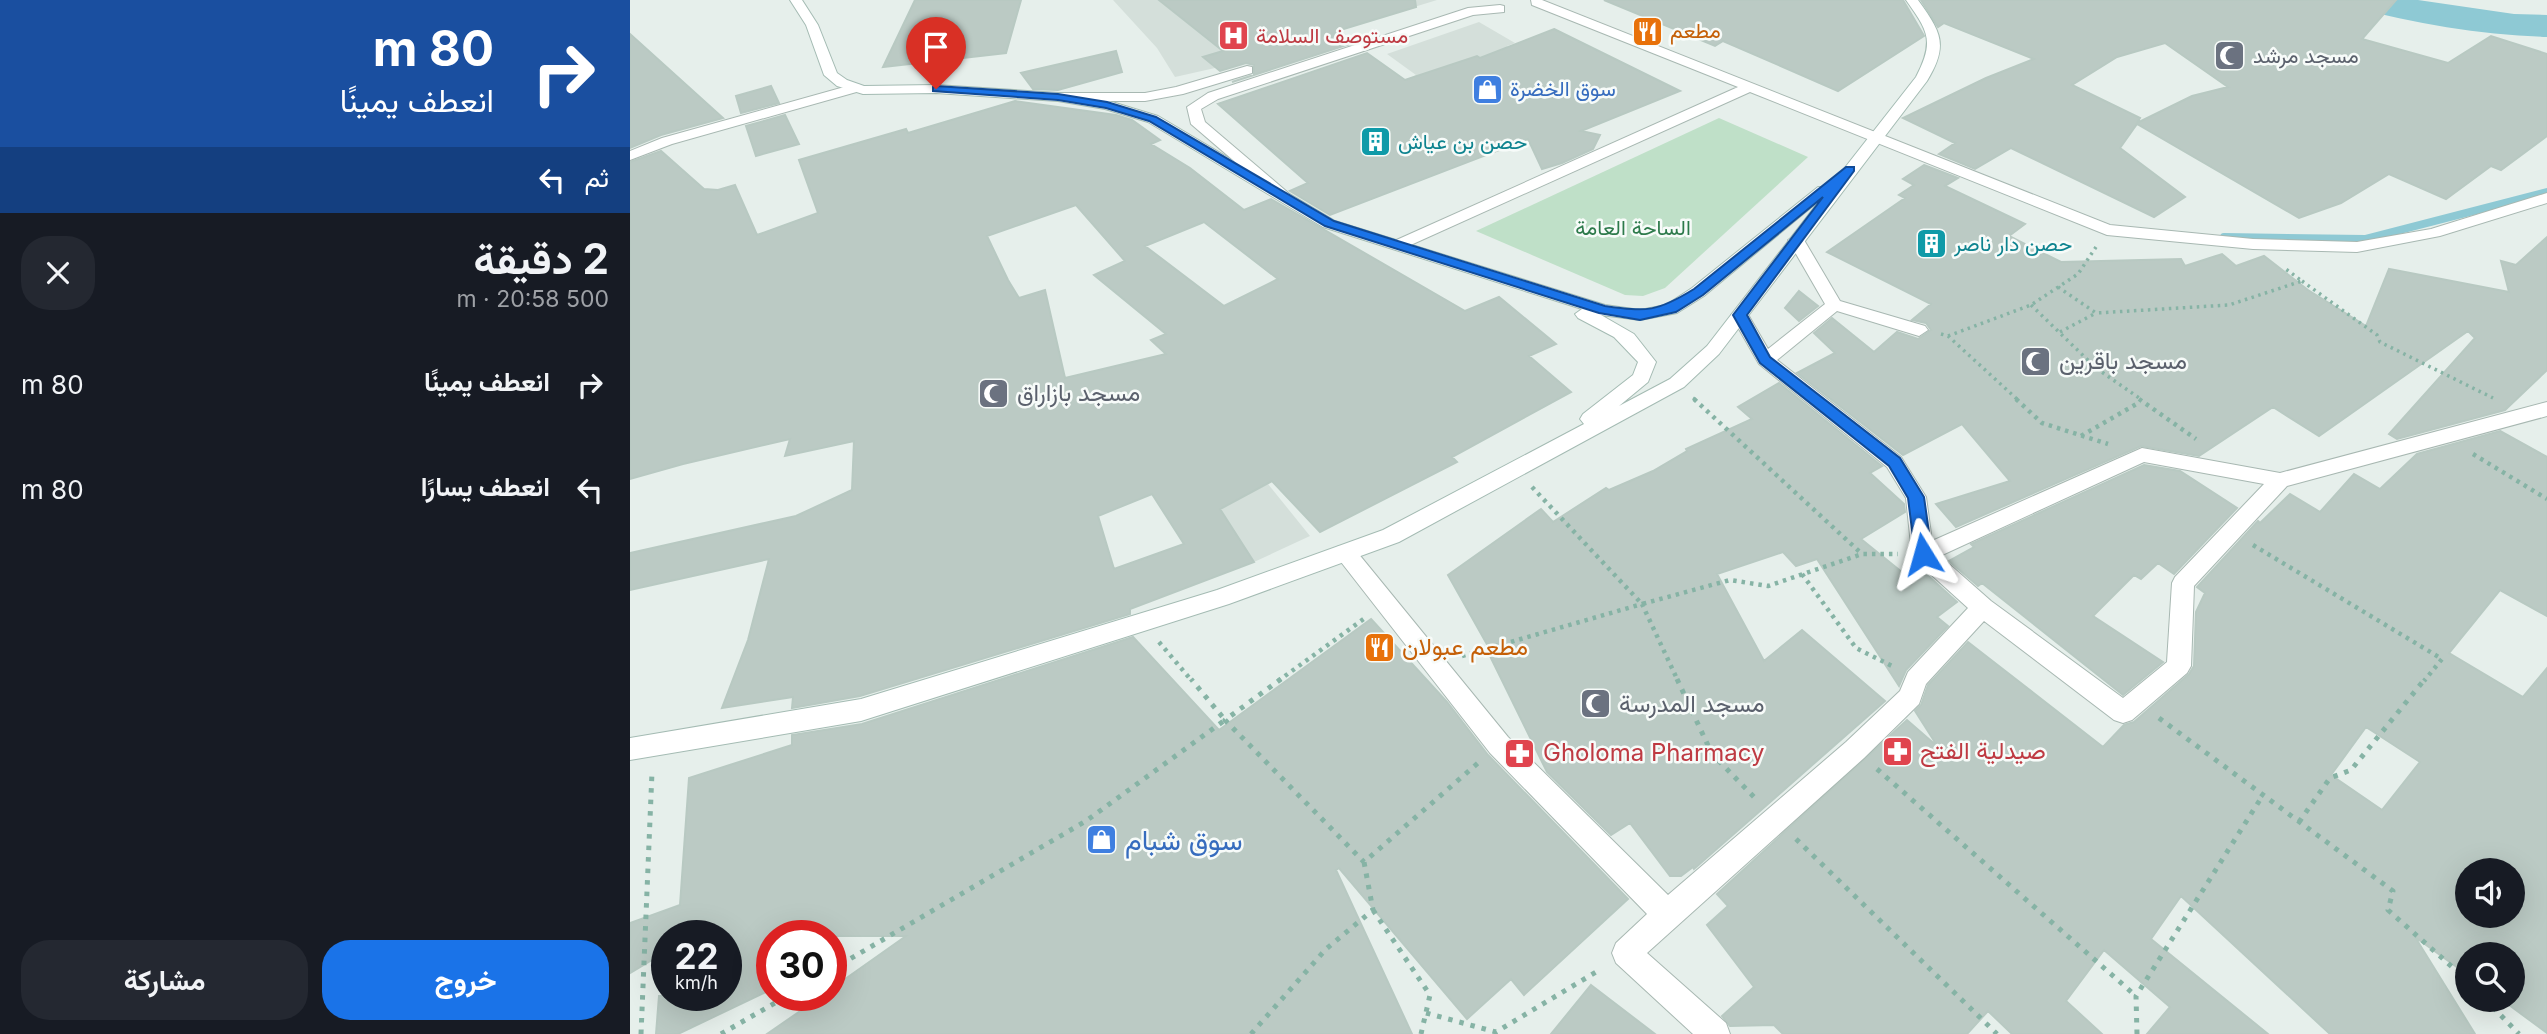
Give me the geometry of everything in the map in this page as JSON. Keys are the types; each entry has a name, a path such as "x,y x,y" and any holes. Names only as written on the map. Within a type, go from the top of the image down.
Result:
{"street":[{"path":"796,0 812,25 831,75 855,88 936,89 1058,97 1145,97 1178,91 1457,4 1461,0"},
{"path":"1470,0 1488,8 1523,5 1750,87 2107,230 2252,244 2357,247 2434,233 2547,198"},
{"path":"630,749 861,710 1221,598 1391,536 1677,383 1713,350 1874,137 1922,78 1936,54 1934,30 1912,0"},
{"path":"1285,198 1198,124 1194,107 1213,96 1472,11 1523,5"},
{"path":"1398,245 1750,87"},
{"path":"630,156 667,141 855,88"},
{"path":"1058,97 1107,105 1153,119 1329,224 1603,310 1640,315 1671,309 1698,292 1850,169"},
{"path":"1796,240 1834,304 1919,330"},
{"path":"1507,279 1620,330 1638,346 1647,362 1641,378 1550,450"},
{"path":"1765,360 1834,304"},
{"path":"1740,315 1765,360 1894,462 1916,497 1923,554 1983,607 2123,712 2179,666 2183,583 2280,480"},
{"path":"1923,554 2142,456 2280,480 2547,409"},
{"path":"1345,553 1499,745 1667,914"},
{"path":"1715,1034 1626,953 1855,750 1910,696 1916,679 1983,607"}],"path":[{"path":"1948,336 2031,305 2078,274 2107,230"},
{"path":"2252,244 2377,335 2380,342 2526,415"},
{"path":"2060,332 2096,313 2229,305 2302,281"},
{"path":"2058,287 2096,313"},
{"path":"2031,305 2096,368 2140,402 2205,445"},
{"path":"1919,330 1948,336 2042,423 2142,456"},
{"path":"1677,383 1862,554"},
{"path":"2081,436 2140,402"},
{"path":"2446,436 2547,499"},
{"path":"1515,469 1642,604 1712,754 1997,1034"},
{"path":"2231,532 2442,659 2351,770 2330,778 2299,822"},
{"path":"1434,664 1730,580 1768,586 1862,554 1923,554"},
{"path":"1802,574 1857,648 1916,679"},
{"path":"847,962 1086,821 1386,603"},
{"path":"1143,622 1225,720 1364,862 1373,910 1430,995 1421,1034"},
{"path":"2136,701 2393,891 2388,910 2455,969"},
{"path":"1364,862 1499,745"},
{"path":"641,1034 653,747"},
{"path":"1855,750 2136,996"},
{"path":"2137,1034 2136,996 2263,795"},
{"path":"1251,1034 1326,949 1373,910"},
{"path":"1426,1013 1496,1032 1626,953"},
{"path":"721,1034 761,1011"},
{"path":"2498,1012 2519,1034"}],"shaded area":[{"name":"مستوصف السلامة","path":"1113,0 1437,0 1215,68 1175,77 1157,48"},
{"name":"سوق الخضرة","path":"1479,22 1515,43 1507,46 1517,66 1520,120 1480,134 1405,80 1416,75 1387,54"},
{"path":"1268,484 1310,536 1254,562 1220,509"}],"green space":[{"name":"الساحة العامة","path":"1719,118 1808,157 1665,288 1643,296 1625,295 1476,231"}],"building":[{"path":"915,0 1021,0 1006,53 883,67"},
{"name":"مستوصف السلامة","path":"1159,0 1415,0 1416,7 1337,31 1353,43 1254,75 1254,65 1246,63 1220,71 1203,57 1223,51"},
{"path":"1604,0 1903,0 1924,36 1838,91 1723,41 1715,46"},
{"path":"1921,0 2396,0 2362,39 2448,63 2491,36 2547,54 2547,136 2501,170 2491,166 2446,199 2389,174 2341,203 2299,218 2137,124 2120,148 2185,197 2154,217 2011,148 1975,169 1939,154 1955,143 1903,118 1986,78 2034,59 1944,23 1938,27","holes":["2165,43 2228,87 2192,96 2137,123 2140,118 2072,85 2117,57"]},
{"path":"1554,29 1680,91 1581,131 1600,135 1593,149 1562,163 1542,169 1528,139 1330,215 1290,191 1308,183 1218,104 1367,53 1405,80 1477,56 1480,58"},
{"path":"630,34 723,118 661,135 630,148"},
{"path":"1116,51 1122,72 1058,90 1033,89 1021,73"},
{"path":"771,86 779,103 741,113 736,96"},
{"path":"1015,101 1116,115 1132,120 1160,140 1151,144 1190,168 1244,210 1271,199 1465,311 1499,297 1556,344 1529,356 1571,392 1452,457 1457,462 1320,532 1272,481 1220,509 1254,562 1130,609 1130,614 860,696 792,708 793,697 722,708 748,640 769,559 630,590 630,553 796,516 852,490 854,441 785,456 790,439 630,479 630,162 661,151 704,189 718,190 735,185 757,235 818,213 799,160 906,129 908,133","holes":["1076,205 1125,261 1094,275 1166,334 1151,340 1166,354 1065,378 1045,290 1019,298 987,236","1204,222 1278,279 1224,306 1145,246","1152,494 1184,544 1114,569 1098,516"]},
{"path":"785,115 799,144 756,156 746,126"},
{"path":"1924,165 1958,178 1945,186 2025,224 2009,236 2061,262 2181,259 2185,266 2222,254 2236,266 2264,256 2308,290 2366,326 2389,269 2509,292 2501,261 2516,265 2547,237 2547,370 2505,410 2397,439 2389,434 2475,338 2468,331 2319,436 2273,407 2199,456 2141,446 1956,527 1936,504 2010,481 1962,424 1903,455 1797,373 1835,353 1814,333 1832,318 1874,352 1897,332 1918,339 1931,330 1926,323 1912,320 1931,304 1827,252 1905,198 1899,195 1914,185 1903,179"},
{"path":"1799,291 1818,306 1799,321 1785,308"},
{"path":"1779,383 1882,466 1870,473 1904,504 1905,512 1861,539 1908,577 1916,572 1921,576 1926,574 1957,602 1937,617 1948,626 1906,670 1899,686 1817,559 1796,566 1783,552 1717,574 1764,661 1802,630 1885,701 1694,869 1693,867 1681,876 1670,876 1630,823 1611,835 1547,772 1490,656 1493,655 1448,575 1541,509 1553,522 1606,488 1609,490 1653,471 1687,451 1686,449 1752,419 1738,407"},
{"path":"2500,431 2547,457 2547,616 2500,590 2449,653 2523,697 2547,668 2547,1033 2519,1012 2525,1012 2525,942 2455,942 2455,966 2415,937 2455,1002 2455,1012 2461,1012 2475,1034 2330,1034 2181,896 2151,939 2268,1034 2147,1034 2170,1007 2104,950 2066,1001 2102,1034 2012,1034 1988,1011 1967,1034 1783,1034 1774,1025 1730,1026 1722,1016 1754,987 1707,925 1728,906 1717,894 1907,720 1938,747 1915,711 1921,705 1928,685 1968,642 2103,747 2124,725 2134,722 2189,674 2194,666 2196,612 2205,593 2197,587 2258,521 2260,523 2290,494 2320,512 2354,474 2380,489 2417,454","holes":["2366,727 2420,762 2382,810 2331,775"]},
{"path":"2144,465 2180,471 2237,508 2174,574 2158,563 2141,579 2134,575 2093,616 2163,662 2123,695 1982,583 1978,586 1949,561 1974,547 1971,544"},
{"name":"سوق شبام","path":"1371,619 1447,702 1488,755 1628,899 1524,995 1511,979 1467,1019 1339,868 1336,870 1412,1034 767,1034 800,1011 847,1011 847,978 906,936 847,936 847,920 756,920 756,997 742,1003 742,920 651,920 651,961 630,973 630,923 680,905 689,778 792,745 792,735 862,724 1133,637 1219,730"},
{"path":"1591,985 1655,1034 1551,1034"},
{"name":"سوق شبام","path":"658,1011 726,1011 678,1034 656,1034"}],"waterway":[{"path":"2365,0 2514,25 2547,26"},
{"path":"2224,237 2365,239 2547,192"}],"place":[{"name":"مطعم","path":"1647,31"},
{"name":"مستوصف السلامة","path":"1233,36"},
{"name":"مسجد مرشد","path":"2230,56"},
{"name":"سوق الخضرة","path":"1487,89"},
{"name":"حصن بن عياش","path":"1375,142"},
{"name":"حصن دار ناصر","path":"1931,244"},
{"name":"مسجد باقرين","path":"2036,361"},
{"name":"مسجد بازاراق","path":"994,393"},
{"name":"مطعم عبولان","path":"1379,647"},
{"name":"مسجد المدرسة","path":"1596,704"},
{"name":"صيدلية الفتح","path":"1897,751"},
{"name":"Gholoma Pharmacy","path":"1520,753"},
{"name":"سوق شبام","path":"1102,840"}],"route":[{"path":"936,89 1058,97 1107,105 1153,119 1329,224 1603,310 1640,315 1671,309 1698,292 1850,169 1740,315 1765,360 1894,462 1916,497 1923,554"}]}
